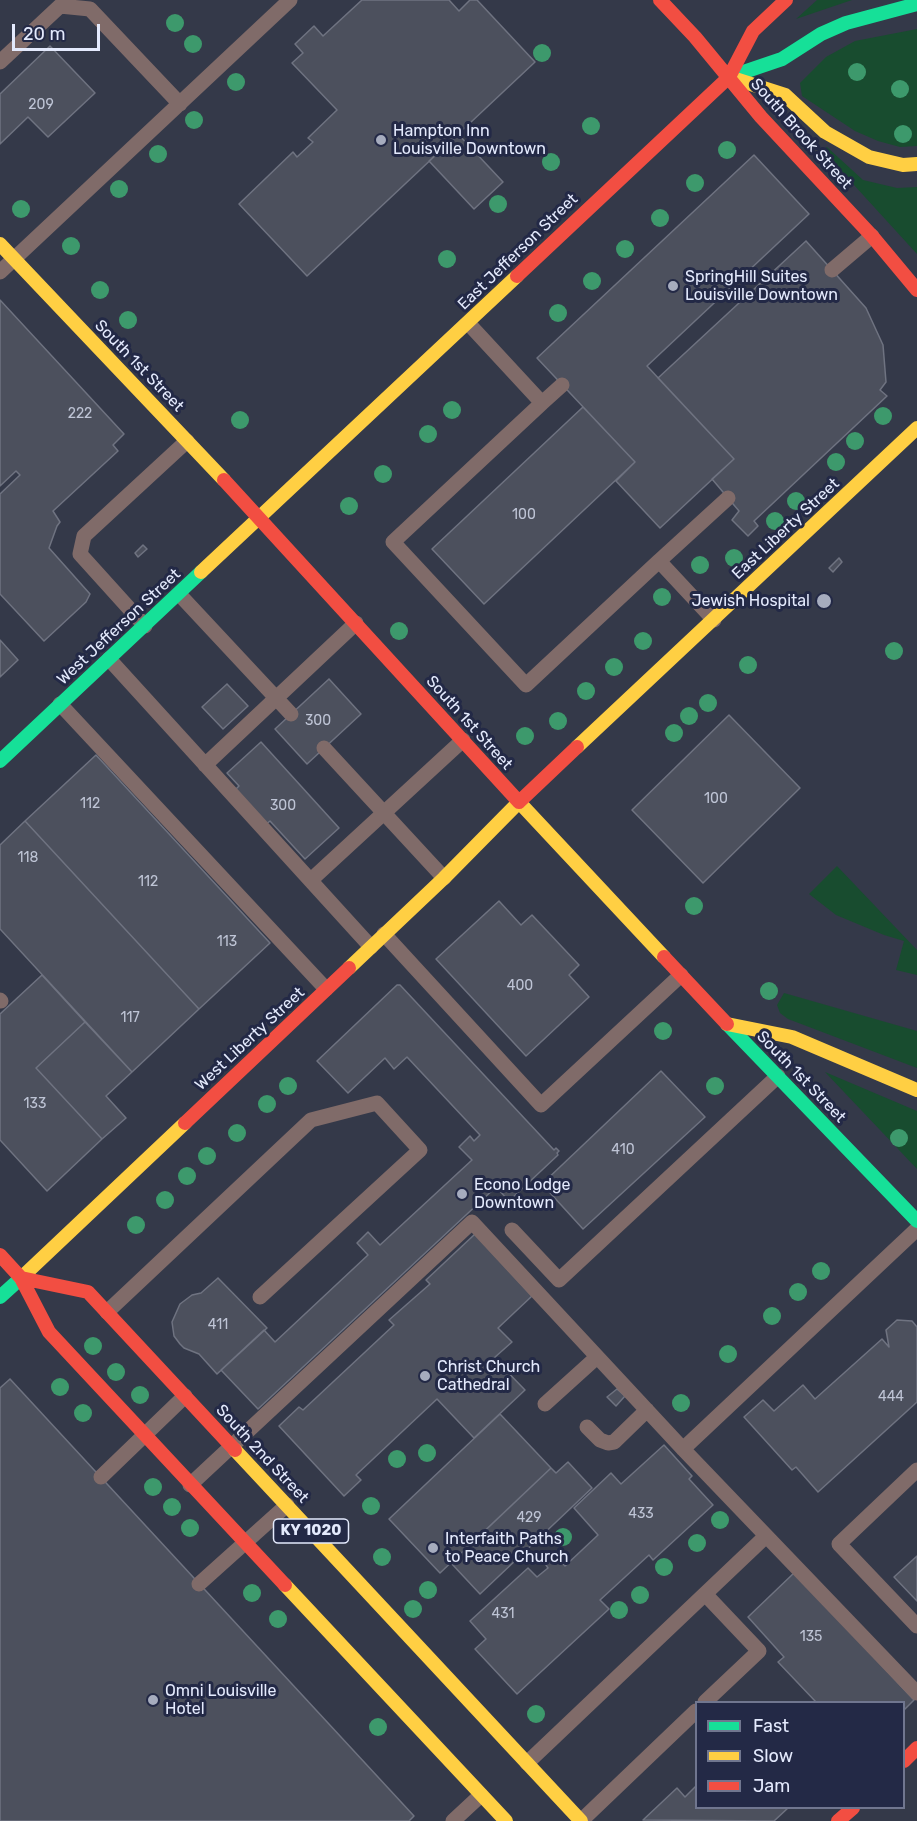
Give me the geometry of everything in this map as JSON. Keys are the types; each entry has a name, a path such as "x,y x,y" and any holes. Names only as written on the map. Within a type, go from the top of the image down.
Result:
{"main road":[{"name":"South Brook Street","path":"660,0 729,77 761,117 872,236 917,290"},
{"name":"East Jefferson Street","path":"260,518 703,98 729,77 753,31 786,0"},
{"path":"729,77 782,59 821,34 846,23 917,4"},
{"path":"729,77 785,95 825,132 869,157 903,165 917,164"},
{"name":"South 1st Street","path":"0,244 260,518 519,802 681,975 917,1221"},
{"name":"East Liberty Street","path":"519,802 917,428"},
{"name":"West Jefferson Street","path":"0,761 260,518"},
{"name":"West Liberty Street","path":"0,1297 444,878 519,802"},
{"path":"727,1024 792,1038 917,1090"},
{"name":"KY 1020","path":"0,1255 21,1278 49,1332 506,1821"},
{"name":"South 2nd Street","path":"21,1278 88,1292 581,1821"},
{"path":"905,1759 917,1748"},
{"path":"838,1821 852,1809"}],"lane":[{"path":"0,272 291,0"},
{"path":"0,62 60,6 90,9 180,104"},
{"path":"832,270 872,236"},
{"path":"468,323 542,403"},
{"path":"562,385 393,542 526,685 728,498"},
{"path":"145,626 80,554 84,537 187,441"},
{"path":"659,561 714,620"},
{"path":"179,594 291,714"},
{"path":"205,765 356,623"},
{"path":"109,659 371,946"},
{"path":"60,704 326,989"},
{"path":"311,880 463,740"},
{"path":"324,748 444,878"},
{"path":"384,934 541,1105 681,975"},
{"path":"512,1230 559,1280 778,1076"},
{"path":"107,1312 311,1120 377,1103 420,1150 260,1297"},
{"path":"190,1485 472,1222 683,1449 917,1693"},
{"path":"683,1449 917,1228"},
{"path":"545,1404 597,1357"},
{"path":"101,1477 185,1396"},
{"path":"587,1427 600,1440 608,1443 614,1442 647,1410"},
{"path":"917,1470 839,1544 917,1626"},
{"path":"199,1584 287,1505"},
{"path":"527,1763 766,1536"},
{"path":"705,1594 759,1651 706,1701"},
{"path":"581,1821 695,1712"},
{"path":"453,1821 481,1795"}],"green space":[{"path":"817,0 852,0 796,19"},
{"path":"917,29 917,146 900,147 855,131 802,96 800,83 826,57 855,41"},
{"path":"827,147 863,180 897,188 917,187 917,254 822,150"},
{"path":"837,866 917,950 917,975 896,970 904,941 836,915 809,894"},
{"path":"784,993 917,1031 917,1068 788,1019 780,1013 777,1005"},
{"path":"825,1072 917,1111 917,1169"}],"building":[{"name":"Hampton Inn Louisville Downtown","path":"362,0 449,0 459,11 470,0 477,0 535,62 307,276 239,204 293,152 297,157 313,142 308,138 337,110 292,63 303,53 295,44 314,26 323,36"},
{"path":"50,46 95,93 48,137 28,117 0,144 0,94"},
{"path":"458,134 503,182 474,209 429,161"},
{"name":"SpringHill Suites Louisville Downtown","path":"754,155 809,214 647,366 734,459 660,528 616,481 635,462 537,358"},
{"path":"806,241 866,308 883,345 886,382 880,390 887,396 754,521 758,526 748,536 732,520 739,511 712,479 734,459 658,378"},
{"path":"0,300 124,434 113,445 118,451 53,511 60,522 49,548 90,594 86,602 44,641 0,594 0,494 20,475 16,471 0,486"},
{"path":"583,407 635,462 484,604 432,549"},
{"path":"143,545 147,549 138,557 135,553"},
{"path":"839,558 842,562 833,572 829,568"},
{"path":"0,640 18,660 0,677"},
{"path":"329,679 361,714 307,764 275,729"},
{"path":"227,684 248,706 223,729 202,707"},
{"path":"729,715 800,788 703,883 632,810"},
{"path":"261,742 339,828 305,859 270,821 264,826 233,792 239,786 227,773"},
{"path":"96,755 270,943 199,1009 25,821"},
{"path":"25,821 199,1009 132,1072 0,929 0,845"},
{"path":"499,901 521,925 532,915 579,965 569,975 589,997 526,1056 436,959"},
{"path":"42,975 85,1022 36,1068 102,1139 47,1191 0,1140 0,1014"},
{"name":"Econo Lodge Downtown","path":"397,985 400,985 554,1150 556,1148 559,1151 558,1155 509,1201 496,1187 258,1409 221,1370 264,1330 275,1342 368,1255 357,1243 368,1232 380,1245 472,1160 459,1147 470,1136 474,1141 480,1135 407,1057 394,1069 385,1058 348,1093 317,1061"},
{"path":"85,1022 132,1072 106,1096 126,1118 102,1139 36,1068"},
{"path":"661,1071 705,1117 583,1229 542,1184"},
{"name":"Christ Church Cathedral","path":"475,1234 532,1296 498,1328 512,1342 494,1358 525,1390 474,1438 437,1399 356,1475 361,1480 344,1496 279,1426 299,1407 303,1410 394,1325 389,1320 430,1284 426,1280"},
{"path":"218,1278 267,1328 217,1374 199,1354 180,1344 174,1336 172,1322 180,1304 192,1295 201,1293"},
{"path":"897,1320 912,1321 917,1327 917,1402 818,1492 796,1467 792,1470 744,1417 763,1400 774,1411 803,1385 815,1399 882,1339 889,1347 886,1330"},
{"name":"Omni Louisville Hotel","path":"10,1379 414,1816 409,1821 0,1821 0,1388"},
{"path":"617,1389 625,1396 616,1406 607,1397"},
{"path":"500,1414 551,1468 440,1573 389,1519"},
{"path":"664,1445 692,1476 689,1479 713,1505 653,1560 649,1555 600,1600 609,1609 517,1694 475,1649 486,1639 470,1621 528,1568 537,1577 548,1568 546,1565 556,1556 565,1566 598,1535 574,1508 611,1473 621,1484"},
{"path":"568,1462 592,1488 480,1594 451,1563 551,1468 556,1473"},
{"path":"917,1556 917,1601 894,1577"},
{"path":"795,1572 914,1700 905,1709 905,1701 815,1701 778,1662 784,1657 748,1617"},
{"path":"695,1787 695,1809 787,1809 774,1821 643,1820 677,1788 685,1797"}],"traffic: fast":[{"path":"729,77 782,59 821,34 846,23 917,4"},
{"path":"0,761 201,572"},
{"path":"727,1024 917,1221"},
{"path":"0,1297 21,1278"}],"traffic: slow":[{"path":"729,77 785,95 825,132 869,157 903,165 917,164"},
{"path":"0,244 224,480"},
{"path":"201,572 517,276"},
{"path":"577,747 917,428"},
{"path":"349,968 444,878 519,802 664,957"},
{"path":"727,1024 792,1037 917,1090"},
{"path":"21,1278 185,1123"},
{"path":"235,1450 581,1821"},
{"path":"285,1585 506,1821"}],"traffic: jam":[{"path":"660,0 695,37 761,117 872,236 917,290"},
{"path":"517,276 729,77 753,31 786,0"},
{"path":"224,480 519,802 577,747"},
{"path":"664,957 727,1024"},
{"path":"185,1123 349,968"},
{"path":"0,1255 21,1278 49,1332 285,1585"},
{"path":"21,1278 88,1292 235,1450"},
{"path":"905,1760 917,1748"},
{"path":"838,1821 852,1809"}],"place":[{"name":"Hampton Inn Louisville Downtown","path":"381,140"},
{"name":"SpringHill Suites Louisville Downtown","path":"673,286"},
{"name":"Jewish Hospital","path":"824,601"},
{"name":"Econo Lodge Downtown","path":"462,1194"},
{"name":"Christ Church Cathedral","path":"425,1376"},
{"name":"Interfaith Paths to Peace Church","path":"433,1548"},
{"name":"Omni Louisville Hotel","path":"153,1700"}]}
